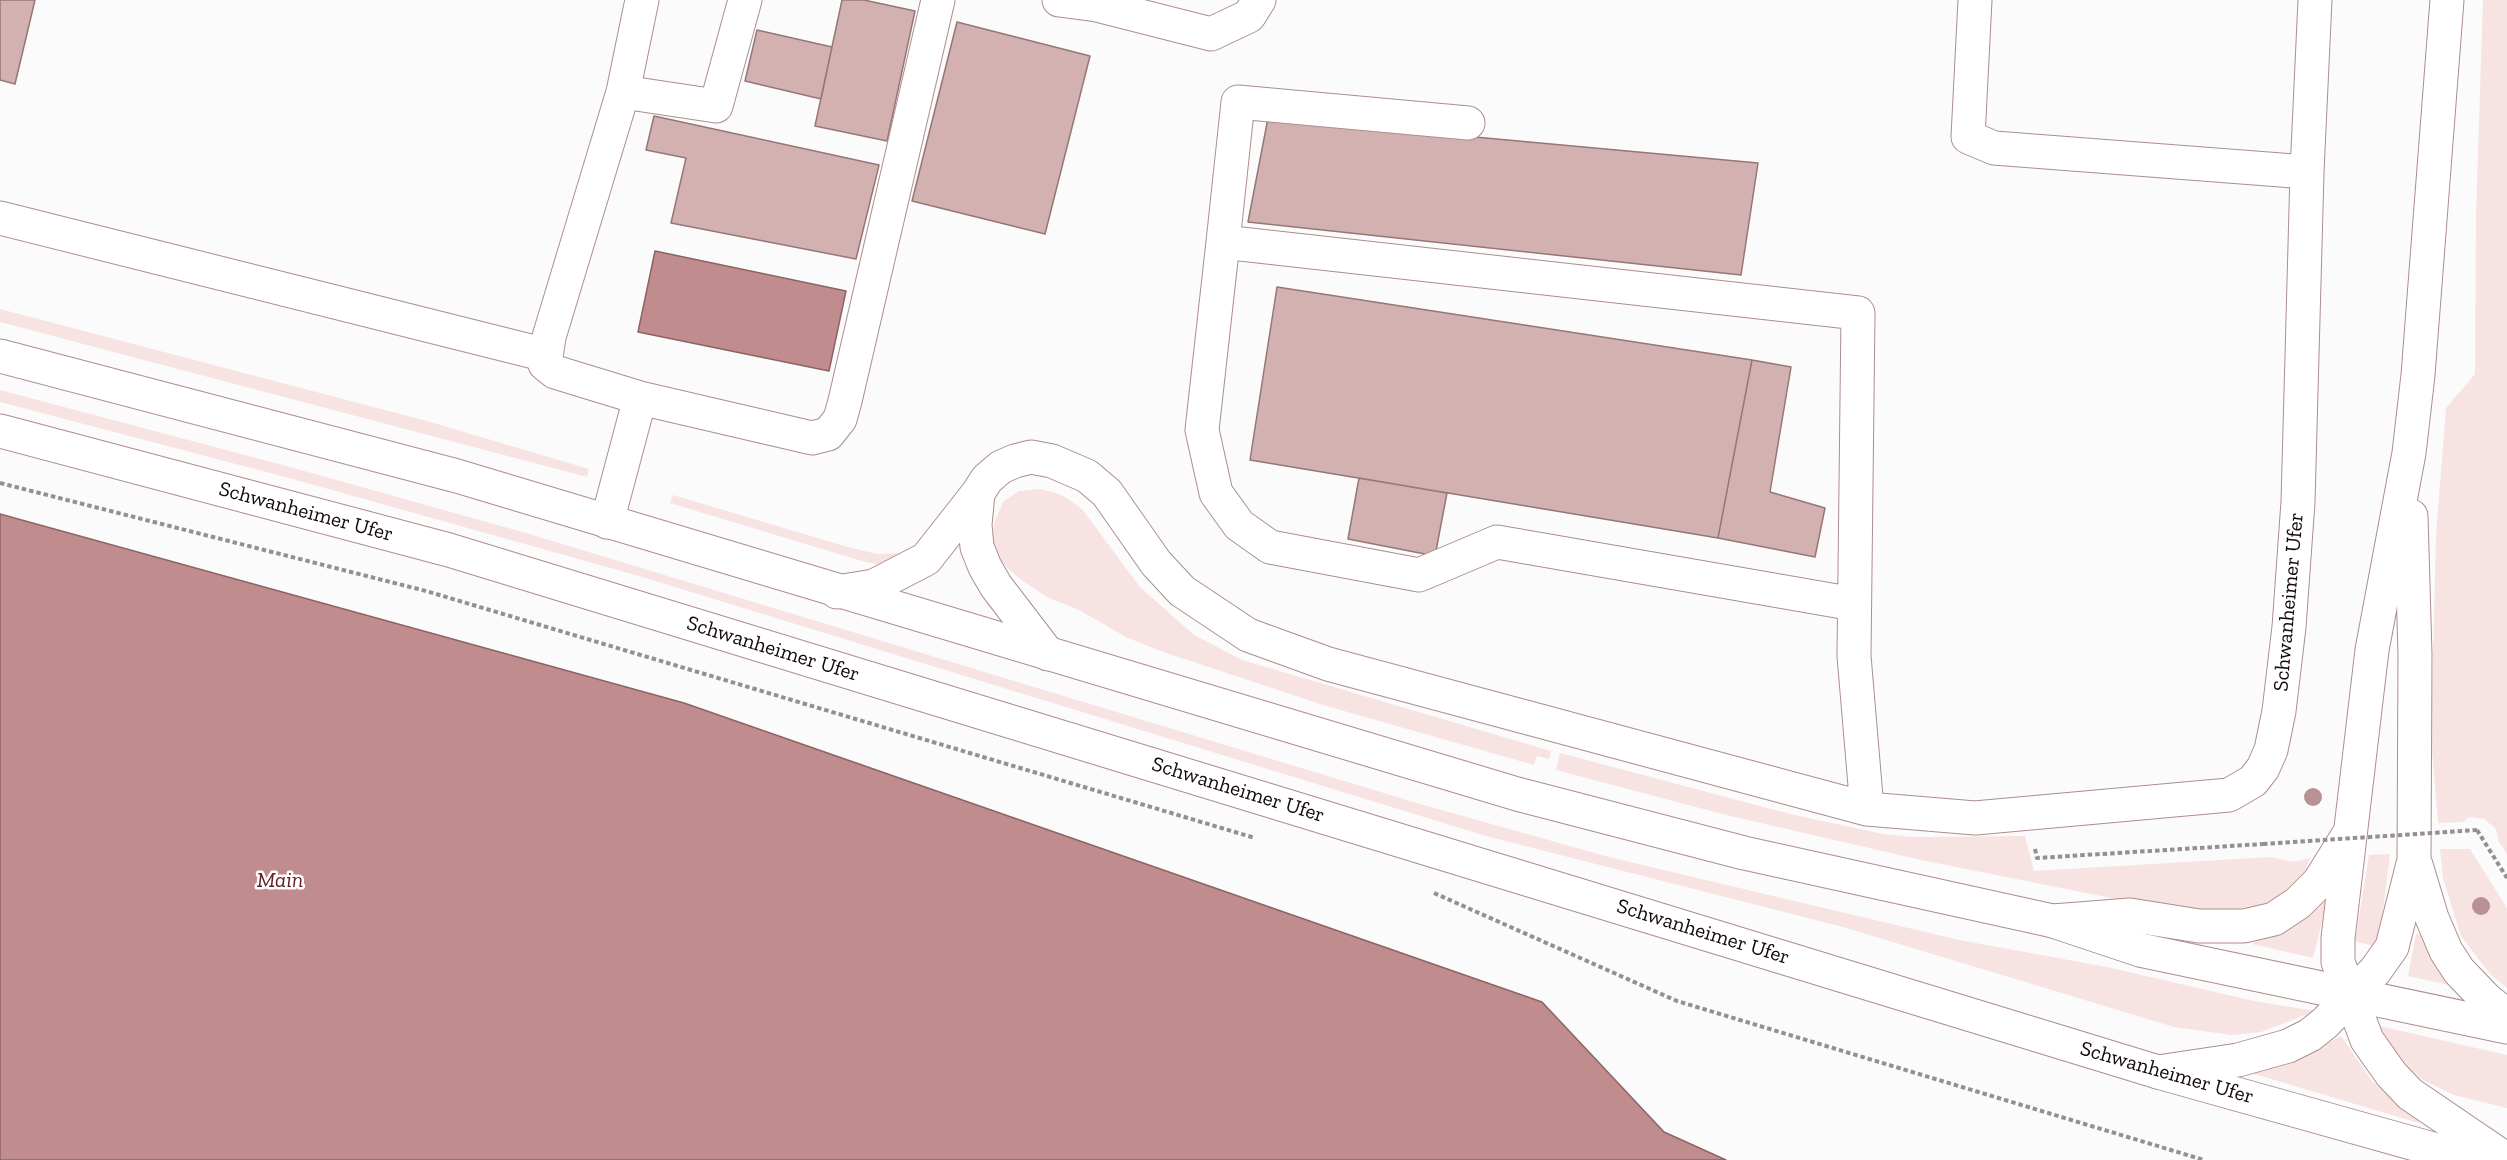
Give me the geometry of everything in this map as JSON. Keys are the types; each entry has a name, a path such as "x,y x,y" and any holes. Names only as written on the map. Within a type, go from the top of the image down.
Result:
{"main road":[{"path":"642,0 623,92 549,337 545,364 555,372 640,398 812,438 828,434 840,419 939,0"},
{"path":"623,92 716,106 745,0"},
{"path":"1059,0 1097,5 1211,34 1249,16 1258,0"},
{"path":"1975,0 1968,137 1994,148 2307,172"},
{"name":"Schwanheimer Ufer","path":"837,592 874,585 912,569 926,559 987,479 1001,467 1031,457 1052,461 1087,476 1107,494 1156,563 1182,591 1248,636 1329,664 1867,808 1975,818 2229,795 2253,781 2263,768 2271,750 2279,711 2298,502 2307,172 2315,0"},
{"path":"2446,0 2418,375 2409,453 2372,650 2338,938 2338,962 2367,1040 2391,1074 2410,1094 2507,1160"},
{"path":"1468,123 1238,102 1202,430 1216,493 1239,525 1270,547 1419,575 1497,542 1854,604"},
{"path":"0,218 546,355"},
{"path":"1223,242 1858,313 1854,656 1867,808"},
{"name":"Schwanheimer Ufer","path":"0,356 457,476 837,592 1517,794 1744,853 2053,921 2140,950 2507,1027"},
{"path":"607,522 640,398"},
{"name":"Schwanheimer Ufer","path":"0,431 449,550 2158,1072 2472,1160"},
{"path":"2158,1072 2238,1060 2288,1046 2325,1023 2375,971 2392,947 2414,860 2415,654 2409,453"},
{"path":"978,493 975,525 977,547 985,567 996,586 1048,654"},
{"path":"2053,921 2130,915 2199,926 2244,926 2274,919 2298,903 2319,882 2351,830"},
{"path":"2414,860 2445,951 2459,971 2486,999 2507,1016"}],"path":[{"path":"0,483 426,591 1257,839"},
{"path":"2037,858 2477,830 2507,878"},
{"path":"1428,890 1677,1001 2204,1160"}],"shaded area":[{"path":"2483,0 2507,0 2507,854 2499,842 2496,829 2484,819 2469,817 2463,822 2438,823 2431,738 2436,535 2446,408 2475,374 2476,214"},
{"path":"0,309 427,421 589,469 587,477 0,322"},
{"path":"0,390 526,533 1420,804 1609,857 1959,940 2107,967 2254,1001 2316,1011 2261,1032 2232,1035 2174,1027 1843,927 1486,836 639,576 289,478 0,402"},
{"path":"1041,489 1062,495 1082,509 1140,587 1194,635 1242,660 1551,751 1549,759 1537,756 1534,765 1323,705 1163,652 1126,637 1079,610 1047,597 1020,579 999,560 990,543 995,521 1003,502 1019,491"},
{"path":"673,495 848,547 877,554 901,553 884,565 865,562 670,503"},
{"path":"1560,753 1790,814 1883,834 1914,837 2025,836 2034,871 2270,857 2293,862 2310,858 2303,876 2273,904 2245,912 2214,913 2146,905 1921,860 1726,815 1556,770"},
{"path":"2440,849 2470,849 2507,908 2507,988 2491,975 2461,936 2443,878"},
{"path":"2390,854 2381,927 2373,946 2355,941 2369,855"},
{"path":"2322,896 2328,898 2313,958 2252,944"},
{"path":"2416,934 2422,935 2439,973 2450,985 2408,976"},
{"path":"2375,1025 2507,1055 2507,1108 2454,1095 2423,1080 2398,1058"},
{"path":"2341,1036 2372,1081 2395,1102 2420,1117 2419,1123 2251,1073 2252,1068 2312,1052"}],"water":[{"path":"655,251 846,291 829,371 638,332"},
{"name":"Main","path":"0,514 684,703 1542,1002 1664,1132 1726,1160 0,1160"}],"building":[{"path":"0,0 35,0 15,84 0,80"},
{"path":"842,0 864,0 915,11 887,141 815,126"},
{"path":"957,22 1090,56 1045,234 912,201"},
{"path":"757,30 832,47 821,99 745,81"},
{"path":"654,116 879,165 856,259 671,223 686,158 646,150"},
{"path":"1268,118 1758,163 1741,275 1248,222"},
{"path":"1277,287 1752,360 1718,538 1250,460"},
{"path":"1752,360 1791,367 1770,492 1825,508 1815,557 1718,538"},
{"path":"1359,478 1447,493 1435,556 1348,539"}]}
